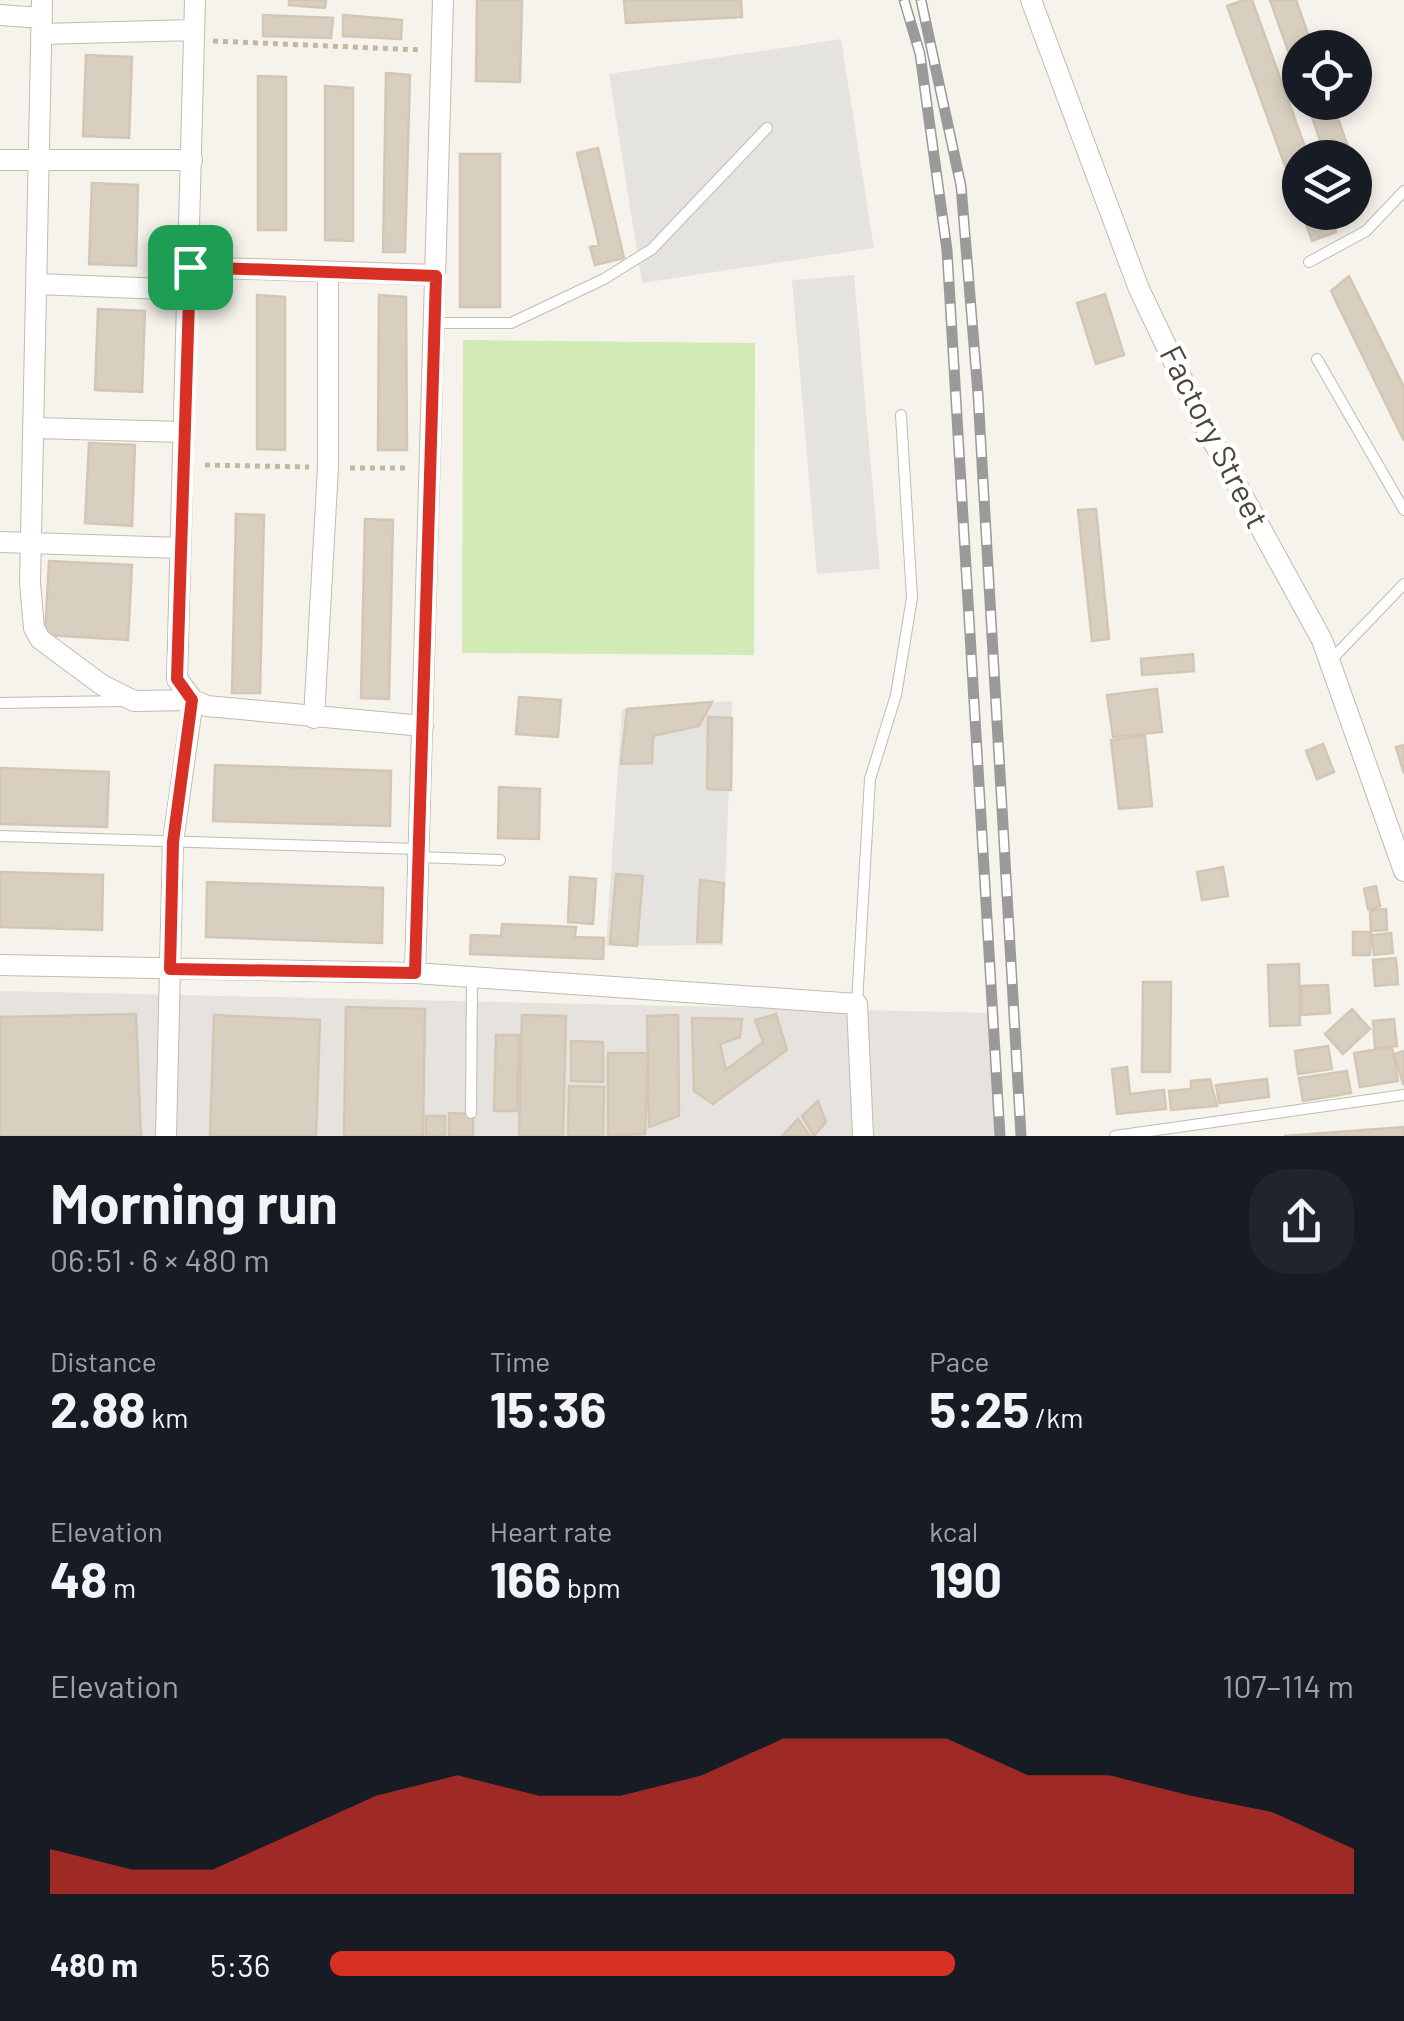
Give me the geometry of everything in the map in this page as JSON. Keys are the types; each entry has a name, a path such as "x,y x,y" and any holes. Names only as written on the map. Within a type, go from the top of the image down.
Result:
{"street":[{"path":"166,1136 173,842 192,700 177,679 194,0"},
{"path":"415,973 443,0"},
{"name":"Factory Street","path":"1032,0 1139,289 1205,427 1329,662 1404,871"},
{"path":"0,14 195,35"},
{"path":"42,17 30,583 34,628 40,638 102,685 134,701 192,700 225,709 423,726"},
{"path":"0,160 192,160"},
{"path":"190,267 436,276"},
{"path":"314,718 328,467 328,272"},
{"path":"37,284 189,290"},
{"path":"35,428 183,432"},
{"path":"0,542 180,548"},
{"path":"0,965 415,973 857,1004 863,1136"}],"lane":[{"path":"432,322 510,323 604,279 652,249 767,128"},
{"path":"1308,262 1366,231 1404,190"},
{"path":"1317,359 1404,510"},
{"path":"857,1004 870,778 896,695 912,598 901,415"},
{"path":"1329,662 1403,586"},
{"path":"0,703 134,701"},
{"path":"0,836 419,853 500,860"},
{"path":"471,1113 472,977"},
{"path":"1116,1136 1404,1095"}],"path":[{"path":"195,35 443,52"}],"shaded area":[{"path":"841,39 874,248 642,283 609,74"},
{"path":"854,275 880,569 817,574 792,280"},
{"path":"732,701 723,945 606,946 622,709"},
{"path":"0,991 994,1013 1001,1136 0,1136"}],"green space":[{"path":"463,340 755,343 754,655 462,653"}],"building":[{"path":"289,0 326,0 325,8 289,5"},
{"path":"477,0 522,0 520,82 476,81"},
{"path":"624,0 741,0 742,17 626,23"},
{"path":"1252,0 1282,83 1282,120 1295,120 1303,140 1282,140 1282,157 1227,6"},
{"path":"1270,0 1296,0 1307,30 1282,30 1282,34"},
{"path":"263,15 333,18 331,38 263,36"},
{"path":"343,15 402,20 401,39 343,36"},
{"path":"86,55 132,57 129,138 83,136"},
{"path":"386,73 410,75 405,252 383,252"},
{"path":"258,76 286,77 286,230 258,230"},
{"path":"325,86 353,88 353,241 325,240"},
{"path":"1313,120 1338,120 1346,140 1320,140"},
{"path":"598,148 624,258 595,265 590,247 599,245 577,153"},
{"path":"460,154 500,154 500,307 460,307"},
{"path":"92,183 138,185 136,266 89,264"},
{"path":"1308,230 1335,230 1336,232 1312,241"},
{"path":"1349,276 1404,387 1404,441 1331,291"},
{"path":"1105,294 1124,355 1096,364 1077,303"},
{"path":"257,295 285,297 285,450 257,449"},
{"path":"379,295 406,297 407,450 378,450"},
{"path":"98,309 145,311 142,392 95,390"},
{"path":"89,443 135,445 132,526 85,523"},
{"path":"1096,509 1109,639 1092,641 1078,510"},
{"path":"236,514 264,515 260,693 232,693"},
{"path":"365,519 393,520 389,699 361,698"},
{"path":"49,561 132,565 128,640 45,635"},
{"path":"1193,654 1194,671 1142,675 1141,659"},
{"path":"1157,689 1162,732 1113,737 1107,695"},
{"path":"519,697 561,700 558,737 516,734"},
{"path":"712,702 699,726 653,736 652,763 621,764 627,709"},
{"path":"708,717 732,718 731,790 707,789"},
{"path":"1145,736 1152,806 1119,809 1111,740"},
{"path":"1323,744 1334,772 1317,779 1306,751"},
{"path":"1404,745 1404,774 1396,747"},
{"path":"215,765 391,771 390,826 213,821"},
{"path":"0,768 109,772 107,827 0,824"},
{"path":"499,787 540,789 539,839 498,838"},
{"path":"1223,867 1228,896 1202,900 1197,872"},
{"path":"0,872 103,875 102,930 0,927"},
{"path":"616,874 643,876 637,946 610,944"},
{"path":"570,877 596,879 593,924 568,922"},
{"path":"700,880 724,883 721,942 697,942"},
{"path":"207,882 383,888 382,943 206,937"},
{"path":"1376,886 1380,906 1368,909 1364,889"},
{"path":"1386,909 1387,930 1371,931 1370,910"},
{"path":"502,924 576,927 575,937 604,938 603,959 470,954 471,935 501,936"},
{"path":"1353,932 1371,932 1370,955 1353,955"},
{"path":"1391,933 1393,953 1374,955 1372,935"},
{"path":"1396,958 1398,984 1375,986 1373,960"},
{"path":"1299,964 1300,1025 1270,1026 1268,965"},
{"path":"1143,982 1171,982 1170,1072 1142,1072"},
{"path":"1328,985 1330,1013 1302,1015 1301,986"},
{"path":"346,1007 425,1009 423,1136 344,1136"},
{"path":"1352,1009 1370,1029 1343,1054 1325,1034"},
{"path":"136,1014 141,1136 0,1136 0,1017"},
{"path":"776,1014 787,1050 713,1104 694,1091 692,1018 742,1019 740,1037 720,1044 726,1070 763,1042 755,1020"},
{"path":"214,1015 320,1020 316,1136 210,1136"},
{"path":"522,1015 566,1016 563,1136 519,1136"},
{"path":"678,1015 679,1116 649,1127 647,1016"},
{"path":"1394,1019 1397,1046 1375,1048 1373,1021"},
{"path":"496,1035 519,1035 517,1111 494,1111"},
{"path":"571,1041 603,1042 603,1082 571,1081"},
{"path":"1328,1046 1332,1069 1298,1074 1295,1051"},
{"path":"1392,1047 1398,1081 1360,1087 1354,1053"},
{"path":"1404,1051 1404,1083 1403,1084 1394,1054"},
{"path":"608,1053 648,1053 645,1134 608,1136"},
{"path":"1127,1067 1130,1094 1164,1090 1166,1109 1117,1114 1112,1069"},
{"path":"1347,1071 1351,1093 1303,1101 1299,1078"},
{"path":"1210,1079 1217,1106 1171,1110 1169,1091 1191,1089 1191,1081"},
{"path":"1267,1079 1269,1097 1219,1103 1216,1085"},
{"path":"569,1086 604,1087 603,1136 568,1136"},
{"path":"818,1101 826,1122 814,1136 802,1116"},
{"path":"449,1113 473,1114 473,1136 449,1136"},
{"path":"426,1116 445,1116 445,1136 426,1136"},
{"path":"798,1119 810,1136 782,1136"},
{"path":"1404,1127 1404,1136 1284,1136"}],"railway":[{"path":"904,0 920,54 947,250 1000,1136"},
{"path":"921,0 961,186 978,394 1021,1136"}],"route":[{"path":"190,267 436,276 415,973 170,969 173,842 192,700 177,679 190,267"}]}
